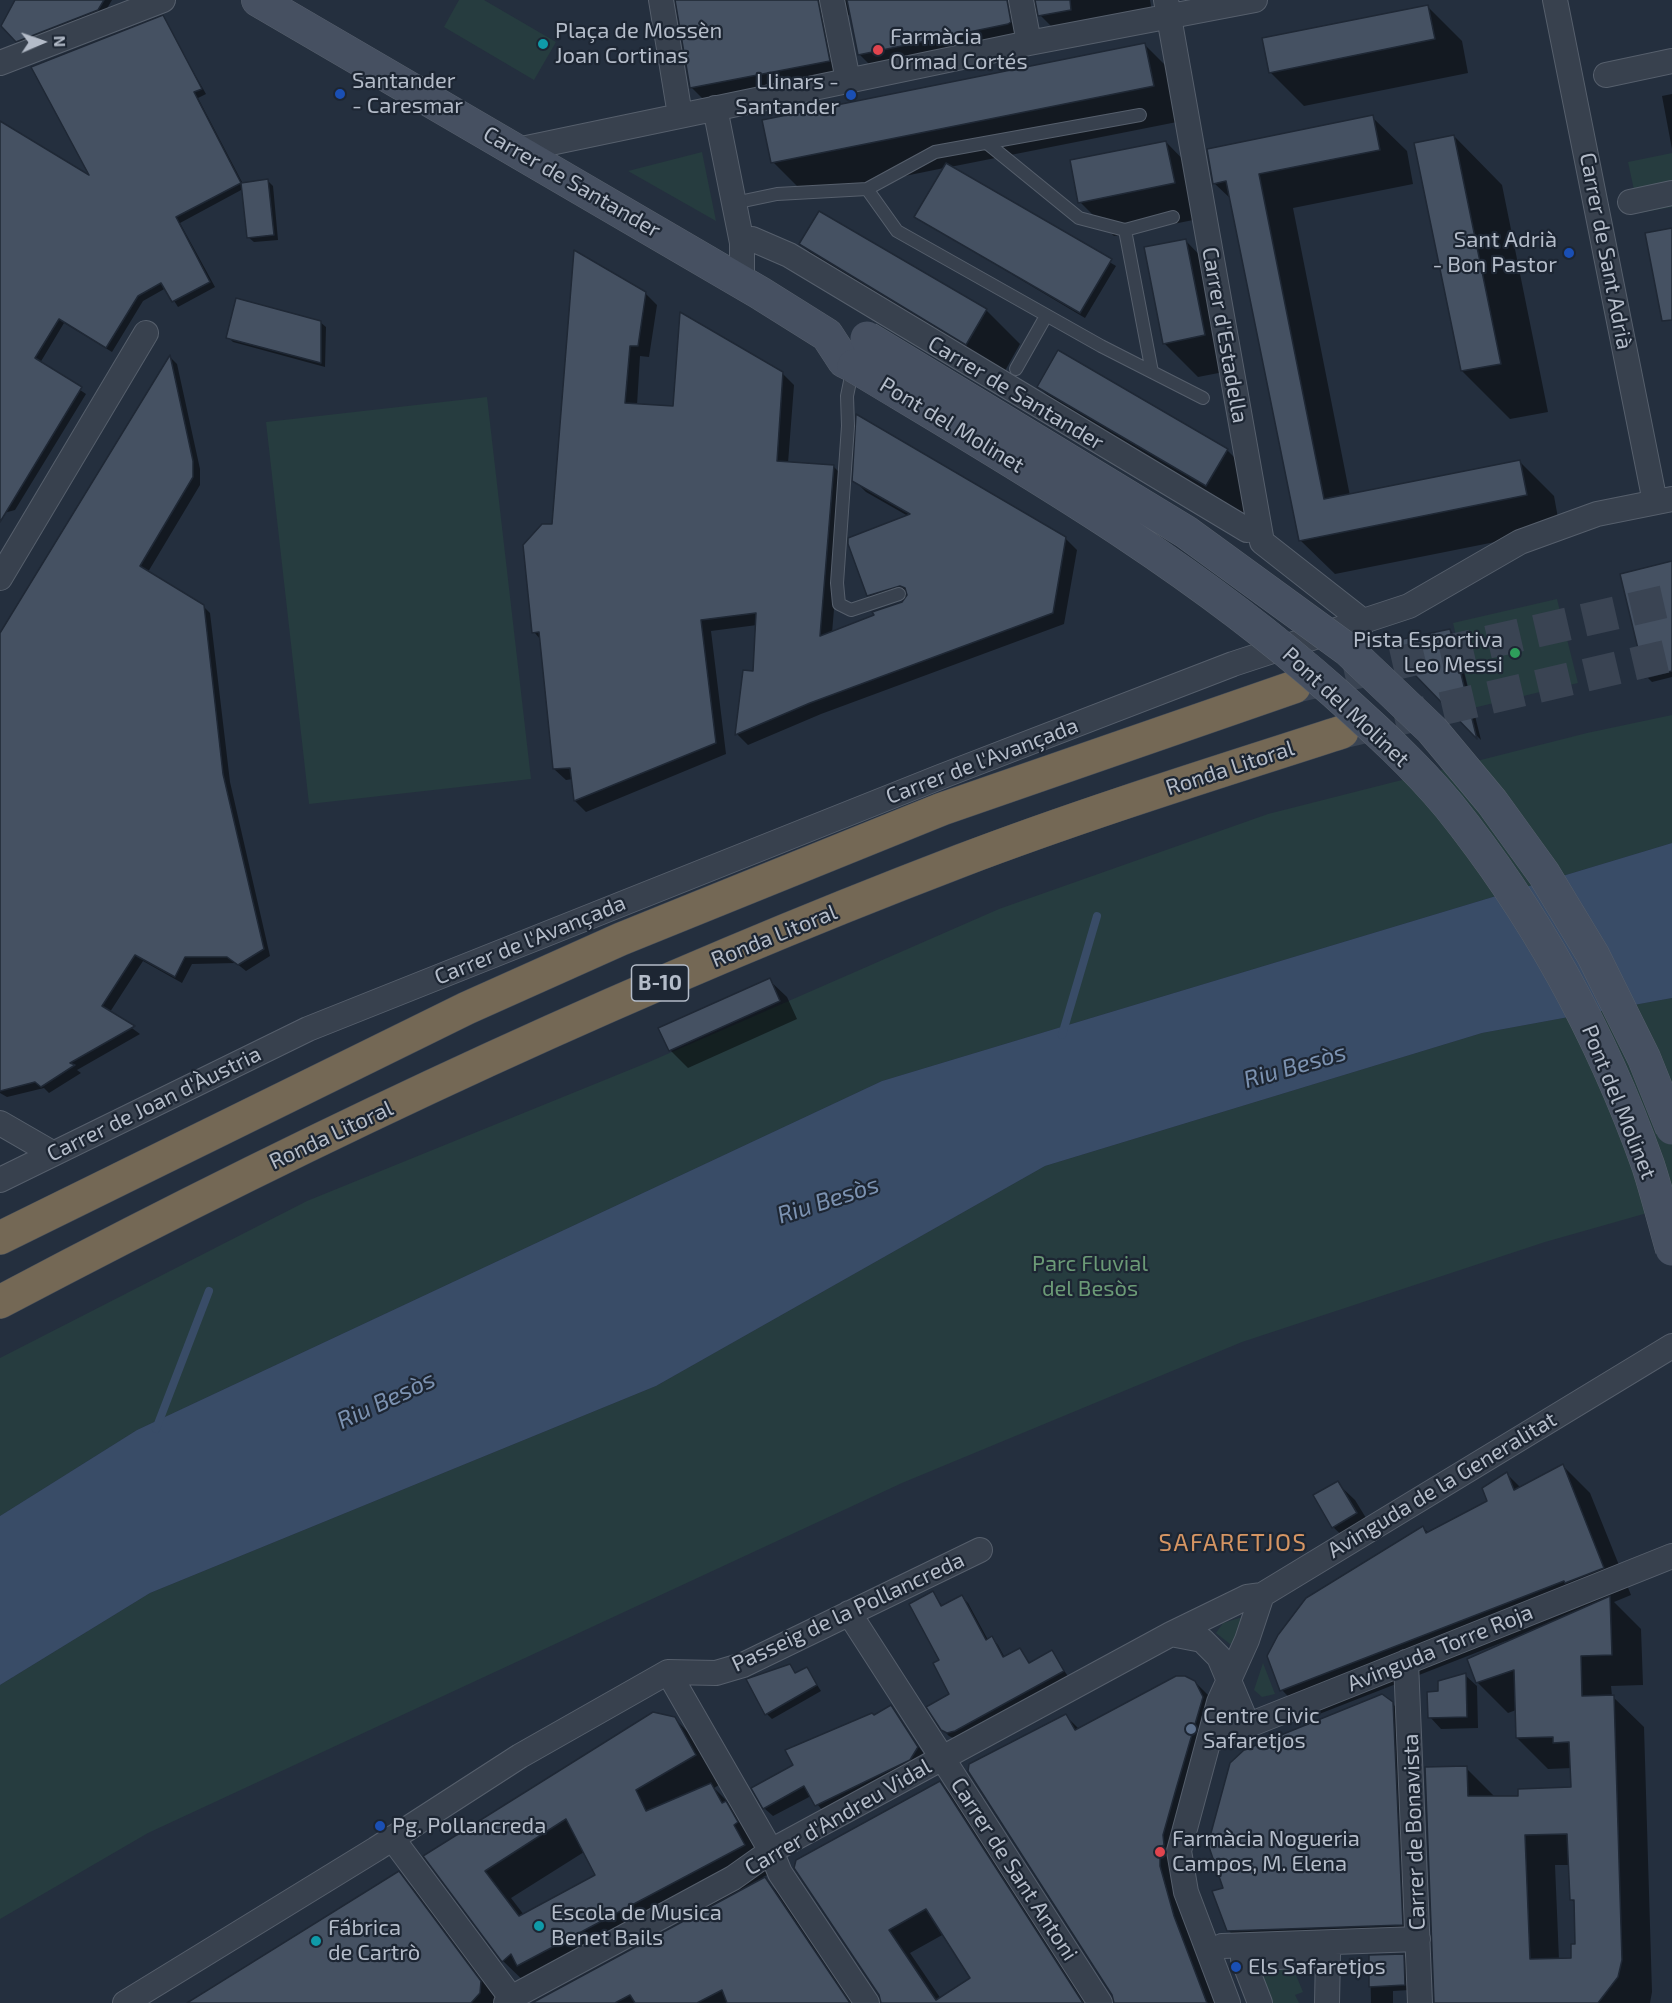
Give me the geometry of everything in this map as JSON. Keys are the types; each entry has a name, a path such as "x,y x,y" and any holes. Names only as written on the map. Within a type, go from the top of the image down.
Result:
{"highway":[{"name":"B-10","path":"0,1238 424,1028 621,939 942,809 1294,687"},
{"name":"Ronda Litoral","path":"0,1302 294,1152 599,1008 963,860 1131,800 1342,732"}],"street":[{"path":"0,63 163,0"},
{"name":"Carrer de Santander","path":"258,0 751,287"},
{"path":"661,0 680,115"},
{"path":"832,0 848,80"},
{"path":"1021,0 1029,43"},
{"path":"517,150 1029,43 1167,8 1255,0"},
{"name":"Carrer de Sant Adrià","path":"1555,0 1664,501"},
{"name":"Carrer d'Estadella","path":"1167,8 1262,542 1364,622"},
{"path":"1606,75 1672,61"},
{"path":"715,108 751,287"},
{"path":"1630,202 1672,194"},
{"name":"Carrer de Santander","path":"752,239 789,255 1247,530"},
{"name":"Pont del Molinet","path":"751,287 827,335 844,361 1076,500 1202,585 1284,647 1379,733 1447,804 1507,883 1564,977 1611,1072 1648,1167 1672,1249"},
{"path":"2,572 146,333"},
{"name":"Pont del Molinet","path":"827,335 858,333 1186,532 1348,650 1432,730 1492,802 1544,874 1593,956 1644,1058 1672,1128"},
{"name":"Carrer de l'Avançada","path":"308,1029 951,773 1233,664 1409,606 1520,542 1597,514 1664,501"},
{"name":"Carrer de Joan d'Àustria","path":"0,1180 308,1029"},
{"path":"0,1123 52,1154"},
{"name":"Avinguda de la Generalitat","path":"1262,1595 1672,1346"},
{"name":"Passeig de la Pollancreda","path":"668,1672 716,1673 743,1665 980,1550"},
{"name":"Avinguda Torre Roja","path":"1209,1741 1672,1556"},
{"path":"1228,2003 1186,1892 1179,1851 1220,1702 1247,1640 1262,1595"},
{"name":"Carrer d'Andreu Vidal","path":"511,2001 733,1878 771,1851 1171,1634 1248,1597 1262,1595"},
{"name":"Carrer de Sant Antoni","path":"849,1613 1100,2003"},
{"path":"1171,1634 1202,1640 1219,1657 1248,1726"},
{"name":"Carrer de Bonavista","path":"1406,1662 1420,2003"},
{"path":"125,2003 520,1756 668,1672 771,1851 780,1873 867,2003"},
{"path":"392,1838 511,2001"},
{"path":"1222,1946 1418,1939"},
{"path":"1260,2003 1243,1959 1328,1954 1327,2003"}],"lane":[{"path":"734,203 777,195 867,189 935,152 1140,115"},
{"path":"987,143 1079,218 1125,230 1173,217"},
{"path":"867,189 897,231 1046,316 1203,398"},
{"path":"1125,230 1152,372"},
{"path":"1016,369 1046,316"},
{"path":"854,366 847,396 848,426 837,583 839,604 851,610 899,594"}],"green space":[{"path":"459,0 484,0 556,42 534,80 444,27"},
{"path":"702,152 716,221 628,171"},
{"path":"1672,153 1672,207 1639,213 1628,162"},
{"path":"487,397 531,779 309,804 266,422"},
{"name":"Pista Esportiva Leo Messi","path":"1557,599 1578,683 1473,708 1453,623"},
{"path":"1672,715 1672,843 882,1081 137,1430 0,1516 0,1358 307,1201 649,1062 999,909 1268,814 1587,733"},
{"name":"Parc Fluvial del Besòs","path":"1672,998 1672,1206 1545,1242 1242,1342 902,1483 148,1833 0,1919 0,1685 150,1593 656,1386 1045,1166 1482,1033"},
{"path":"1246,1616 1234,1643 1230,1644 1216,1633 1223,1623"},
{"path":"1263,1663 1275,1694 1262,1697 1254,1690"},
{"path":"1291,1963 1303,1992 1295,1995 1299,2003 1269,2003 1258,1976"}],"water":[{"name":"Riu Besòs","path":"1672,843 1672,998 1482,1033 1045,1166 656,1386 150,1593 0,1685 0,1516 137,1430 882,1081"}],"building":[{"path":"15,0 104,0 98,10 16,42 1,26"},
{"path":"675,0 818,0 830,61 690,88"},
{"path":"847,0 1007,0 1011,22 858,55"},
{"path":"1035,0 1070,0 1071,10 1038,16"},
{"path":"1428,5 1435,39 1269,73 1262,38"},
{"path":"163,15 202,89 194,92 241,183 176,217 210,282 172,302 161,283 138,296 106,348 59,319 35,358 82,387 0,522 0,121 89,175 31,67"},
{"path":"1145,43 1154,86 771,163 762,120"},
{"path":"1373,115 1380,150 1259,174 1324,499 1520,460 1527,495 1299,541 1226,181 1213,184 1207,149"},
{"path":"1454,135 1501,364 1461,371 1414,143"},
{"path":"1166,141 1175,183 1078,203 1070,160"},
{"path":"946,163 1112,259 1080,313 914,217"},
{"path":"268,179 274,235 247,238 241,183"},
{"path":"819,211 987,309 966,345 799,244"},
{"path":"1672,228 1672,320 1662,321 1645,233"},
{"path":"1186,239 1205,335 1163,344 1144,247"},
{"path":"574,250 646,292 638,346 630,346 625,403 673,406 680,312 783,372 777,461 834,465 820,636 874,615 872,612 902,602 907,595 905,588 900,586 867,596 848,544 848,538 910,514 852,481 856,414 1066,537 1053,613 810,703 735,735 743,670 753,671 756,613 701,620 716,743 574,801 570,768 553,769 539,632 532,633 523,545 542,524 552,524"},
{"path":"236,298 321,321 321,363 226,338"},
{"path":"1058,350 1228,449 1206,486 1037,387"},
{"path":"170,355 193,461 193,477 140,566 204,605 223,774 264,949 238,965 227,957 185,957 175,977 135,955 102,1006 135,1026 70,1063 75,1065 41,1087 35,1082 0,1091 0,633"},
{"path":"1672,561 1672,671 1645,678 1620,574"},
{"path":"1450,629 1477,739 1384,643"},
{"path":"770,978 780,1001 669,1051 658,1028"},
{"path":"1563,1464 1604,1568 1565,1583 1564,1581 1280,1691 1267,1656 1278,1635 1306,1598 1423,1526 1426,1533 1487,1501 1482,1488 1507,1472 1514,1490"},
{"path":"1338,1481 1357,1513 1332,1528 1313,1495"},
{"path":"933,1591 941,1606 962,1595 986,1640 992,1636 1003,1657 1020,1648 1029,1663 1052,1650 1064,1671 955,1731 947,1733 941,1730 926,1707 949,1694 933,1663 939,1660 909,1604"},
{"path":"1610,1596 1612,1655 1581,1656 1582,1696 1614,1695 1622,1960 1618,1977 1598,2003 1434,2003 1425,1767 1467,1766 1468,1796 1518,1796 1518,1789 1571,1787 1569,1742 1553,1743 1553,1737 1516,1738 1514,1670 1476,1683 1467,1659","holes":["1567,1834 1570,1900 1574,1900 1575,1944 1571,1944 1571,1958 1530,1959 1525,1835"]},
{"path":"790,1664 795,1673 807,1667 817,1685 765,1715 746,1679"},
{"path":"1466,1673 1467,1717 1428,1718 1427,1692 1438,1691 1438,1681"},
{"path":"1176,1676 1185,1676 1195,1681 1203,1697 1163,1835 1164,1845 1160,1847 1160,1866 1174,1916 1207,2003 1114,2003 1112,1995 968,1771 969,1764 1066,1714 1075,1730"},
{"path":"1382,1694 1393,1702 1403,1925 1227,1931 1212,1891 1223,1888 1208,1844 1230,1763 1244,1750"},
{"path":"891,1705 918,1747 910,1760 815,1806 804,1786 763,1809 751,1788 793,1765 785,1750 872,1713 874,1715"},
{"path":"653,1712 675,1717 696,1755 636,1790 646,1811 711,1783 722,1803 726,1801 738,1822 734,1825 745,1845 517,1966 511,1954 502,1962 423,1856","holes":["566,1819 595,1875 519,1916 485,1871"]},
{"path":"940,1781 1083,2003 881,2003 879,1995 794,1868 796,1860","holes":["926,1909 970,1978 936,2000 889,1930"]},
{"name":"Fábrica de Cartrò","path":"399,1871 481,1981 480,1993 471,2003 187,2003"},
{"path":"765,1877 850,2003 727,2003 722,1990 697,2003 635,2003 630,1995 615,2003 532,2003"},
{"path":"1404,1954 1405,1985 1369,1987 1369,1955"}],"waterway":[{"path":"1062,1035 1097,916"},
{"path":"156,1429 209,1291"}],"tunnel":[{"path":"1297,686 1672,600"},
{"path":"1347,731 1672,655"}],"place":[{"name":"Plaça de Mossèn Joan Cortinas","path":"543,44"},
{"name":"Farmàcia Ormad Cortés","path":"878,50"},
{"name":"Santander - Caresmar","path":"340,94"},
{"name":"Llinars - Santander","path":"851,95"},
{"name":"Sant Adrià - Bon Pastor","path":"1569,253"},
{"name":"Pista Esportiva Leo Messi","path":"1515,653"},
{"name":"Centre Civic Safaretjos","path":"1191,1729"},
{"name":"Pg. Pollancreda","path":"380,1826"},
{"name":"Farmàcia Nogueria Campos, M. Elena","path":"1160,1852"},
{"name":"Escola de Musica Benet Bails","path":"539,1926"},
{"name":"Fábrica de Cartrò","path":"316,1941"},
{"name":"Els Safaretjos","path":"1236,1967"}],"district":[{"name":"SAFARETJOS","path":"1233,1543"}]}
